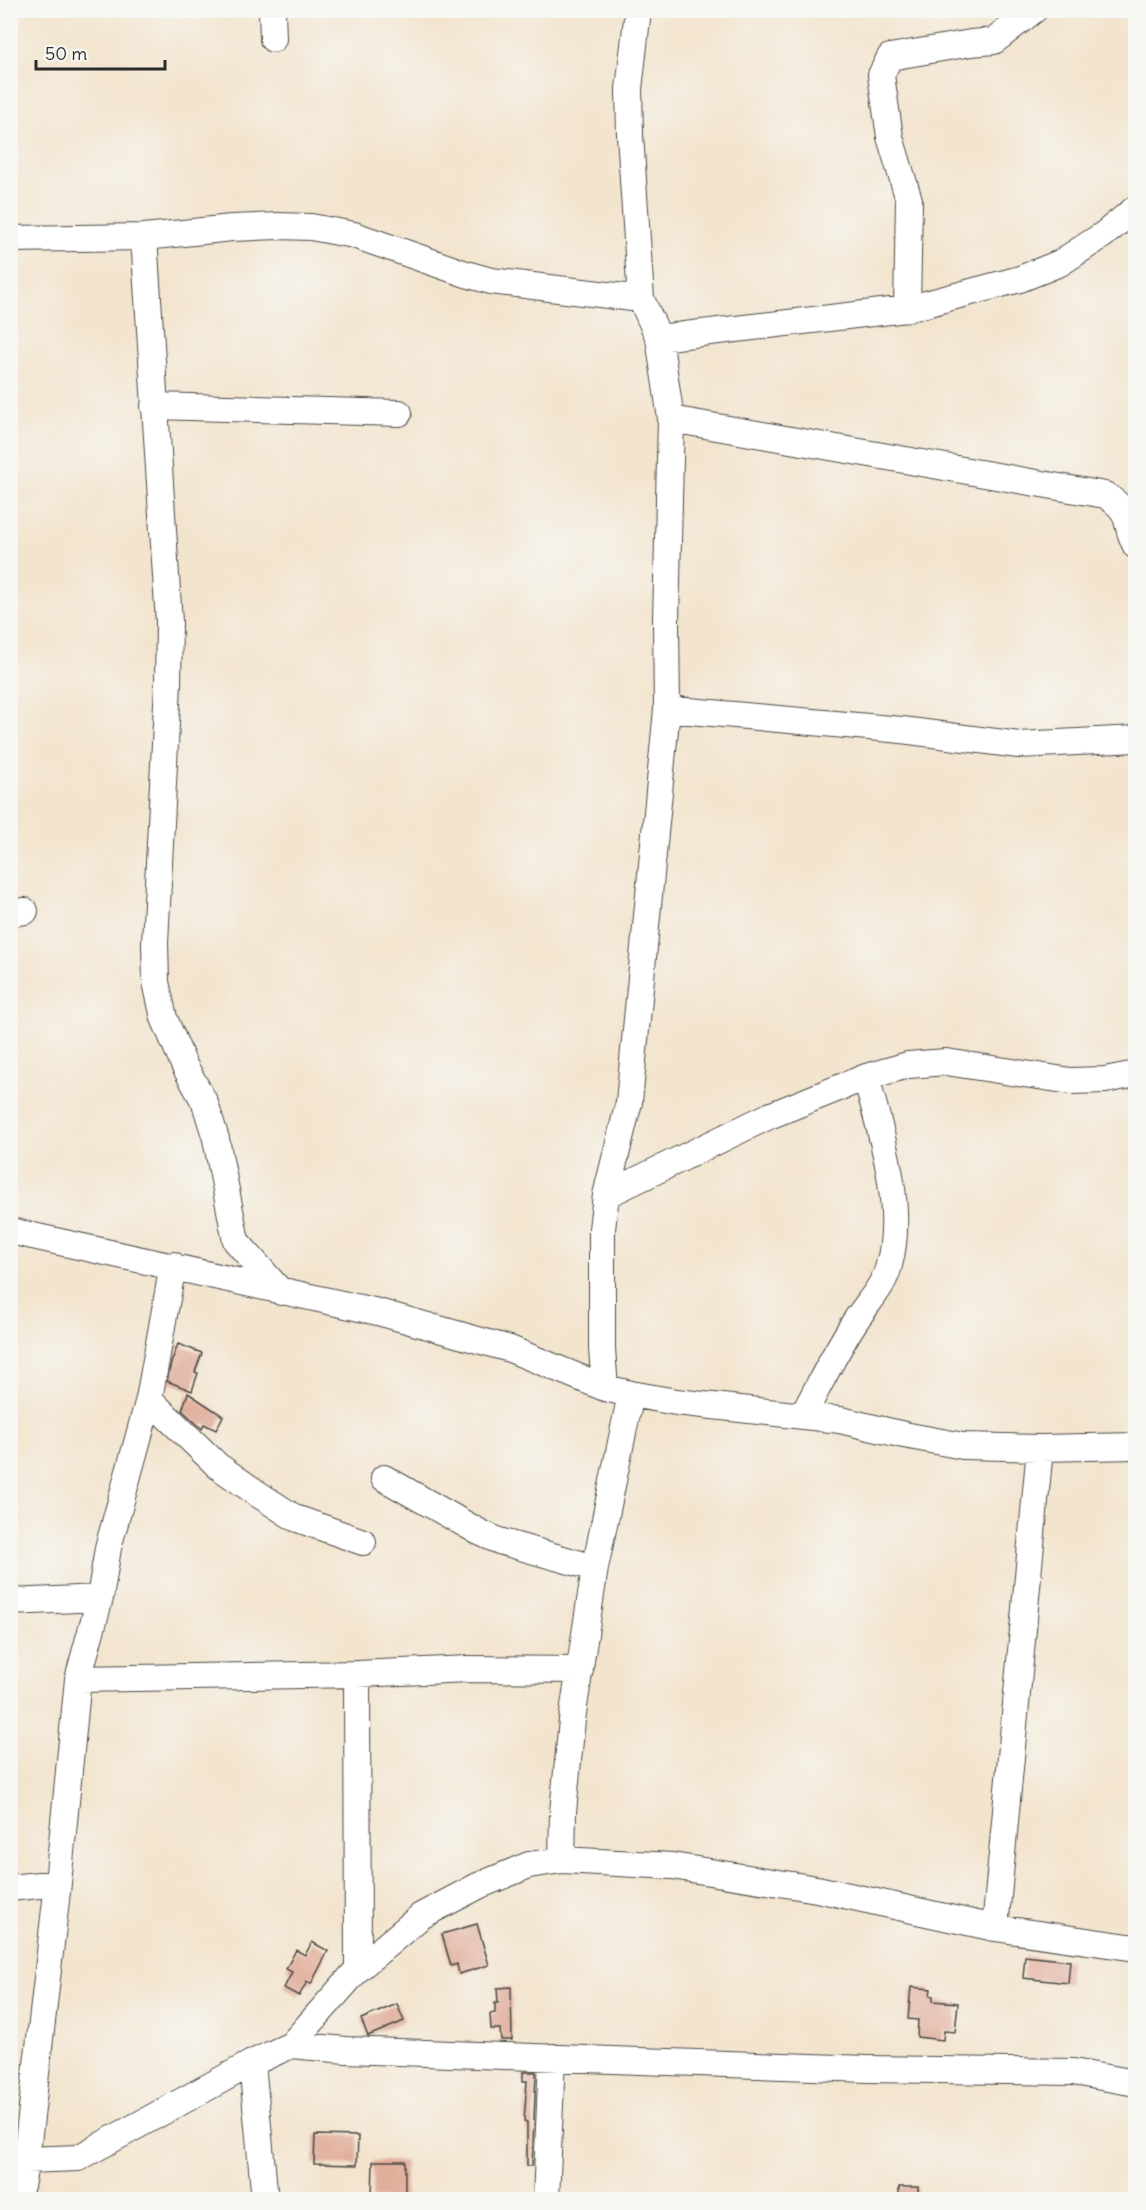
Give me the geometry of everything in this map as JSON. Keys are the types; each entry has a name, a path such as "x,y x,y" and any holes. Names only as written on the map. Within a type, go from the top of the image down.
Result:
{"street":[{"path":"272,10 273,39"},
{"path":"605,1388 602,1349 602,1229 606,1195 628,1102 667,709 666,621 671,418 659,338 641,299 629,89 638,10"},
{"path":"907,309 909,200 890,137 880,75 890,57 994,41 1034,10"},
{"path":"659,338 907,309 1020,279 1060,263 1103,235 1136,208"},
{"path":"10,239 144,237 232,228 311,227 354,235 491,281 641,299"},
{"path":"144,237 169,622 155,943 156,982 164,1018 184,1065 205,1103 216,1139 236,1241 281,1292"},
{"path":"154,406 399,413"},
{"path":"671,418 1105,495 1121,505 1136,546"},
{"path":"667,709 902,730 1000,744 1136,739"},
{"path":"606,1195 769,1116 866,1077 908,1065 946,1062 1071,1081 1105,1080 1136,1074"},
{"path":"803,1415 853,1324 881,1284 889,1265 893,1236 892,1193 887,1158 866,1077"},
{"path":"10,1231 173,1265 219,1278 378,1312 510,1349 605,1388 631,1394 676,1402 840,1420 904,1436 963,1446 1040,1448 1136,1446"},
{"path":"219,1278 236,1241"},
{"path":"10,2186 21,2186 26,2160 58,1883 78,1680 100,1598 108,1548 149,1398 173,1265"},
{"path":"562,1860 563,1812 572,1720 595,1568 631,1394"},
{"path":"149,1398 218,1466 258,1494 295,1518 363,1542"},
{"path":"995,1928 1040,1448"},
{"path":"384,1478 489,1537 595,1568"},
{"path":"10,1602 100,1598"},
{"path":"78,1680 357,1674 469,1669 580,1670"},
{"path":"357,1674 358,1969"},
{"path":"26,2160 78,2158 252,2063 291,2045 358,1969 421,1916 478,1886 528,1865 562,1860 672,1866 806,1887 1037,1936 1136,1948"},
{"path":"10,1888 58,1883"},
{"path":"291,2045 346,2050 857,2068 1073,2072 1136,2083"},
{"path":"546,2199 552,2057"},
{"path":"252,2063 265,2199"}],"building":[{"path":"178,1344 202,1353 195,1372 198,1373 192,1391 167,1381"},
{"path":"188,1393 223,1416 216,1430 204,1424 202,1429 182,1410"},
{"path":"477,1924 489,1965 459,1974 457,1964 451,1966 442,1934"},
{"path":"312,1942 328,1951 311,1984 307,1982 299,1996 284,1988 292,1972 286,1969 296,1950 305,1955"},
{"path":"1025,1956 1070,1961 1068,1983 1023,1978"},
{"path":"511,1987 512,2040 501,2040 500,2029 491,2029 490,2014 495,2013 495,2003 498,2003 497,1988"},
{"path":"911,1987 931,1989 930,1995 933,1996 933,2001 958,2003 955,2032 944,2031 943,2040 917,2037 918,2020 908,2019"},
{"path":"397,2004 404,2021 368,2036 361,2019"},
{"path":"523,2072 536,2072 532,2166 527,2166 527,2122 524,2121 527,2081 523,2081"},
{"path":"315,2135 358,2136 357,2165 314,2164"},
{"path":"373,2161 405,2161 405,2199 372,2199"},
{"path":"899,2187 918,2187 918,2199 899,2199"}]}
